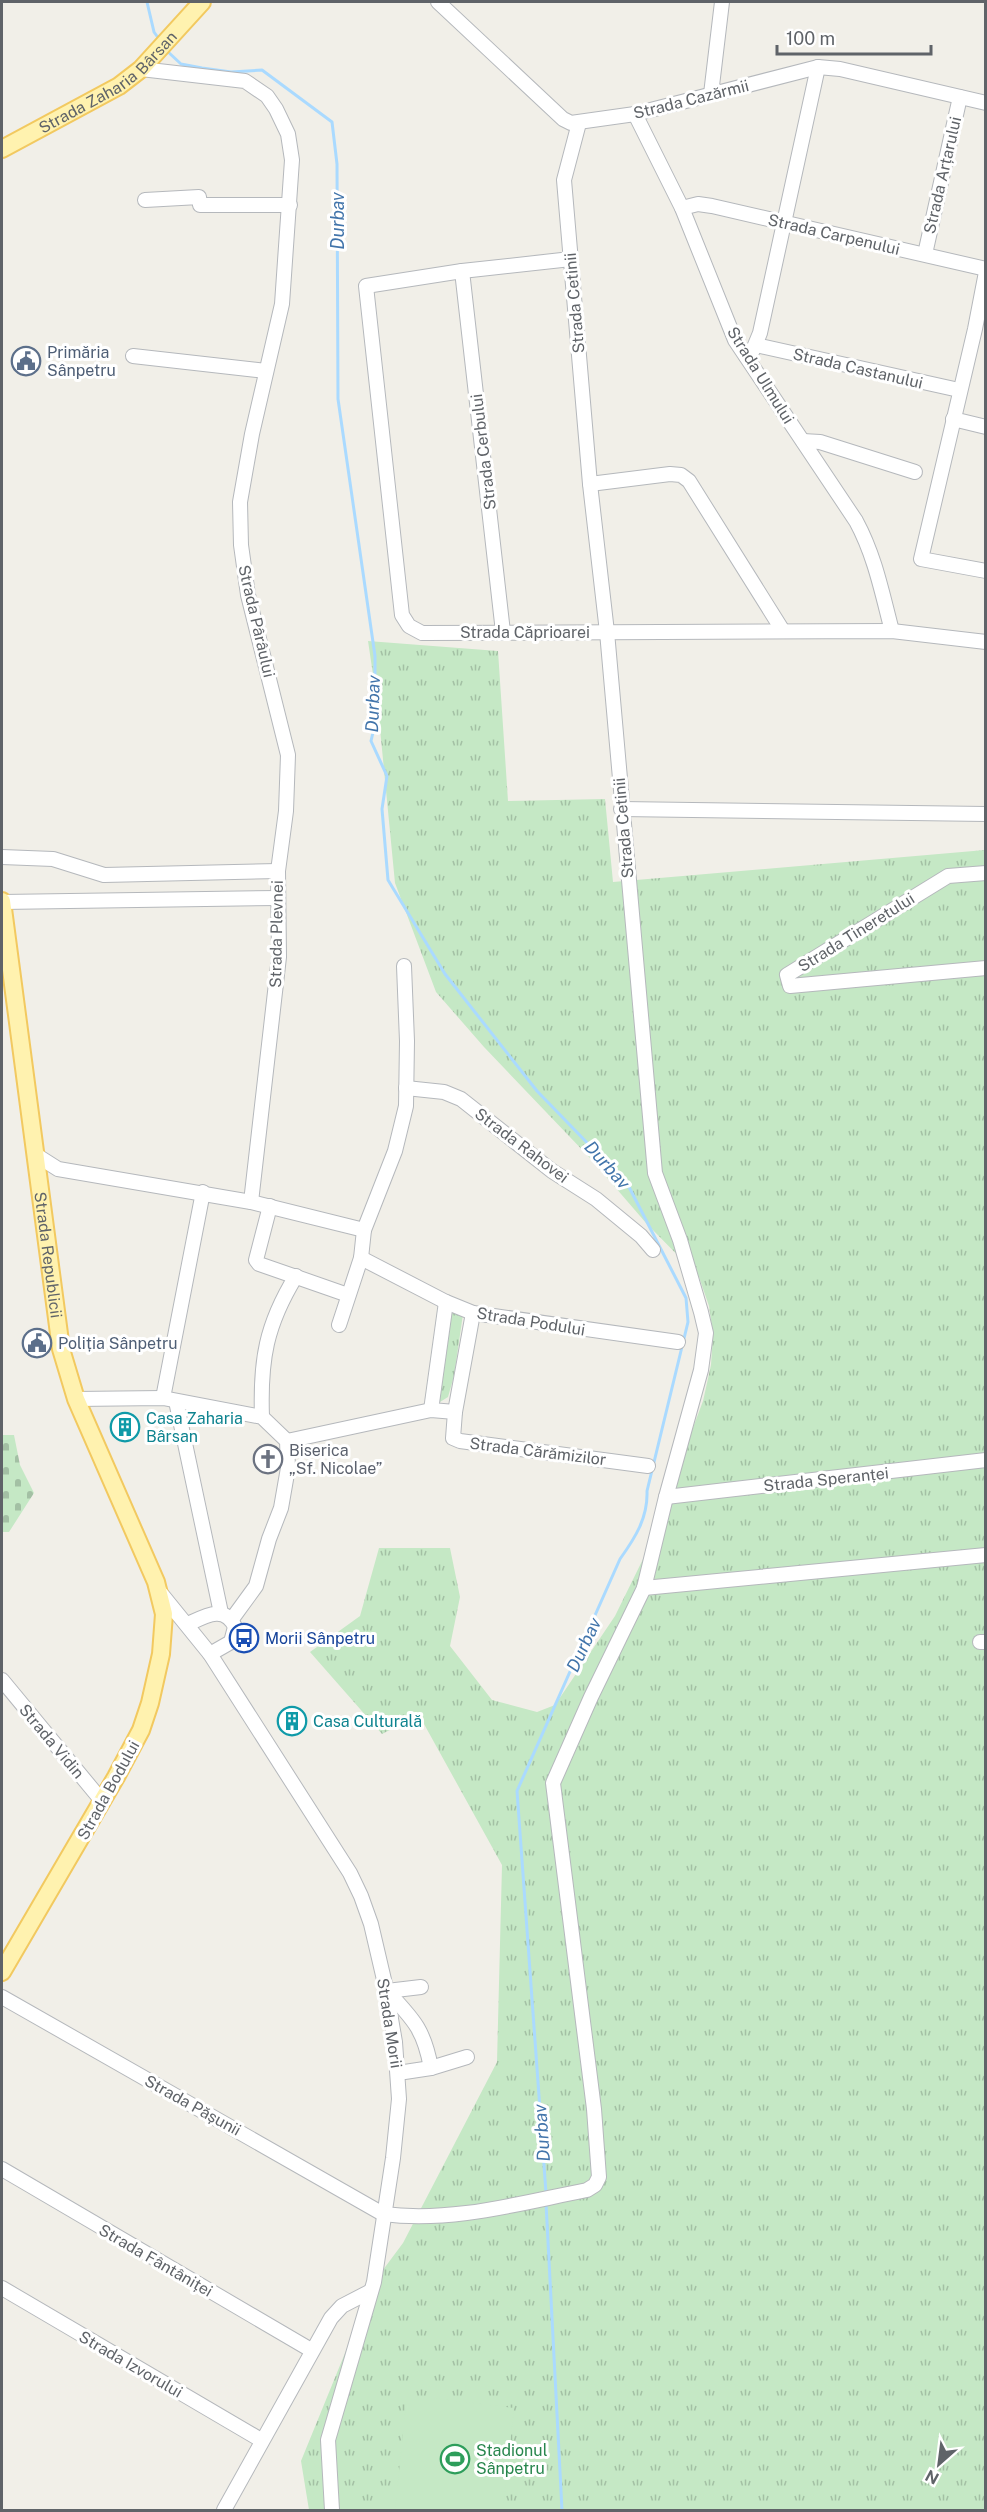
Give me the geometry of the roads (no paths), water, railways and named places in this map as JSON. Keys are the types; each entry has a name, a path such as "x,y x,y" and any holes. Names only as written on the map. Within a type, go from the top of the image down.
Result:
{"main road":[{"name":"Strada Zaharia Bârsan","path":"2,148 119,86 146,64 202,2"},
{"name":"Strada Republicii","path":"2,902 56,1324 76,1399 159,1591"},
{"name":"Strada Bodului","path":"2,1972 141,1730 150,1703 160,1654 164,1614 159,1591"}],"street":[{"path":"438,2 563,119 579,123"},
{"path":"711,94 722,2"},
{"name":"Strada Pârâului","path":"146,64 245,81 267,96 288,134 292,160 282,304 240,502 240,530 248,595 288,755 286,811 278,871"},
{"path":"746,356 756,345 818,67"},
{"name":"Strada Cazărmii","path":"579,123 635,114 818,67 840,69 986,103"},
{"name":"Strada Arțarului","path":"925,254 960,97"},
{"name":"Strada Ulmului","path":"635,114 682,208 735,340 867,540 874,558 892,631"},
{"name":"Strada Cetinii","path":"383,2214 428,2218 481,2211 587,2190 596,2185 599,2177 600,2166 554,1783 591,1697 644,1588 701,1370 706,1333 680,1240 655,1173 607,632 590,484 564,180 579,123"},
{"path":"145,200 199,197 200,205 290,205"},
{"name":"Strada Carpenului","path":"682,208 698,204 711,206 925,254 986,271"},
{"path":"462,271 571,259"},
{"name":"Strada Căprioarei","path":"462,271 366,286 402,615 409,626 422,633 892,631 986,642"},
{"name":"Strada Cerbului","path":"462,271 503,632"},
{"path":"986,271 980,330 959,390 921,559 986,571"},
{"name":"Strada Castanului","path":"756,345 959,390"},
{"path":"133,356 266,371"},
{"path":"953,419 986,427"},
{"path":"803,441 820,442 915,472"},
{"path":"590,484 669,474 681,475 689,481 783,631"},
{"path":"621,809 986,813"},
{"name":"Strada Plevnei","path":"2,856 53,859 104,875 278,871 279,957 251,1202"},
{"name":"Strada Tineretului","path":"986,873 948,876 787,975 790,986 986,968"},
{"path":"2,902 278,898"},
{"path":"339,1325 361,1258 364,1230 395,1151 406,1106 407,1032 404,966"},
{"name":"Strada Rahovei","path":"406,1088 444,1092 461,1099 552,1171 596,1199 653,1250"},
{"path":"36,1155 58,1169 203,1192 364,1230"},
{"path":"39,1182 58,1169"},
{"path":"203,1192 170,1400 226,1616 235,1627 231,1642 210,1654"},
{"path":"270,1206 256,1260 259,1264 348,1294"},
{"name":"Strada Podului","path":"361,1258 446,1302 474,1313 678,1342"},
{"path":"262,1417 262,1372 269,1335 276,1313 296,1276"},
{"path":"431,1410 446,1302"},
{"path":"287,1441 431,1410 455,1412 474,1313"},
{"path":"76,1399 170,1400 262,1417 287,1441 288,1468 281,1508 269,1539 256,1586 226,1616"},
{"name":"Strada Cărămizilor","path":"455,1412 452,1435 460,1441 648,1466"},
{"name":"Strada Speranței","path":"666,1497 986,1460"},
{"path":"644,1588 986,1556"},
{"name":"Strada Morii","path":"159,1591 185,1620 210,1654 301,1794 361,1896 371,1924 387,1991 398,2073 398,2124 371,2291 328,2440 332,2511"},
{"path":"164,1614 185,1620 211,1613 226,1616"},
{"name":"Strada Vidin","path":"2,1680 102,1801"},
{"path":"387,1991 421,1987"},
{"path":"387,1991 420,2028 428,2046 431,2068"},
{"name":"Strada Pășunii","path":"2,1997 383,2214"},
{"path":"398,2073 431,2068 467,2057"},
{"name":"Strada Fântâniței","path":"2,2169 311,2350"},
{"name":"Strada Izvorului","path":"2,2288 261,2440"},
{"path":"224,2511 261,2440 331,2318 342,2306 371,2291"}],"waterway":[{"name":"Durbav","path":"147,2 154,32 159,39"},
{"name":"Durbav","path":"166,50 181,64 231,72 262,70 332,122 337,164 338,399 375,656 375,724 371,741 387,776 382,809 388,880 445,974 537,1091 628,1185 686,1298 688,1322 647,1491 643,1519 620,1559 517,1791 546,2193"},
{"name":"Durbav","path":"546,2203 562,2510"}],"place":[{"name":"Primăria Sânpetru","path":"26,361"},
{"name":"Poliția Sânpetru","path":"37,1343"},
{"name":"Casa Zaharia Bârsan","path":"125,1427"},
{"name":"Biserica „Sf. Nicolae”","path":"268,1459"},
{"name":"Morii Sânpetru","path":"244,1638"},
{"name":"Casa Culturală","path":"292,1721"},
{"name":"Stadionul Sânpetru","path":"455,2459"}]}
